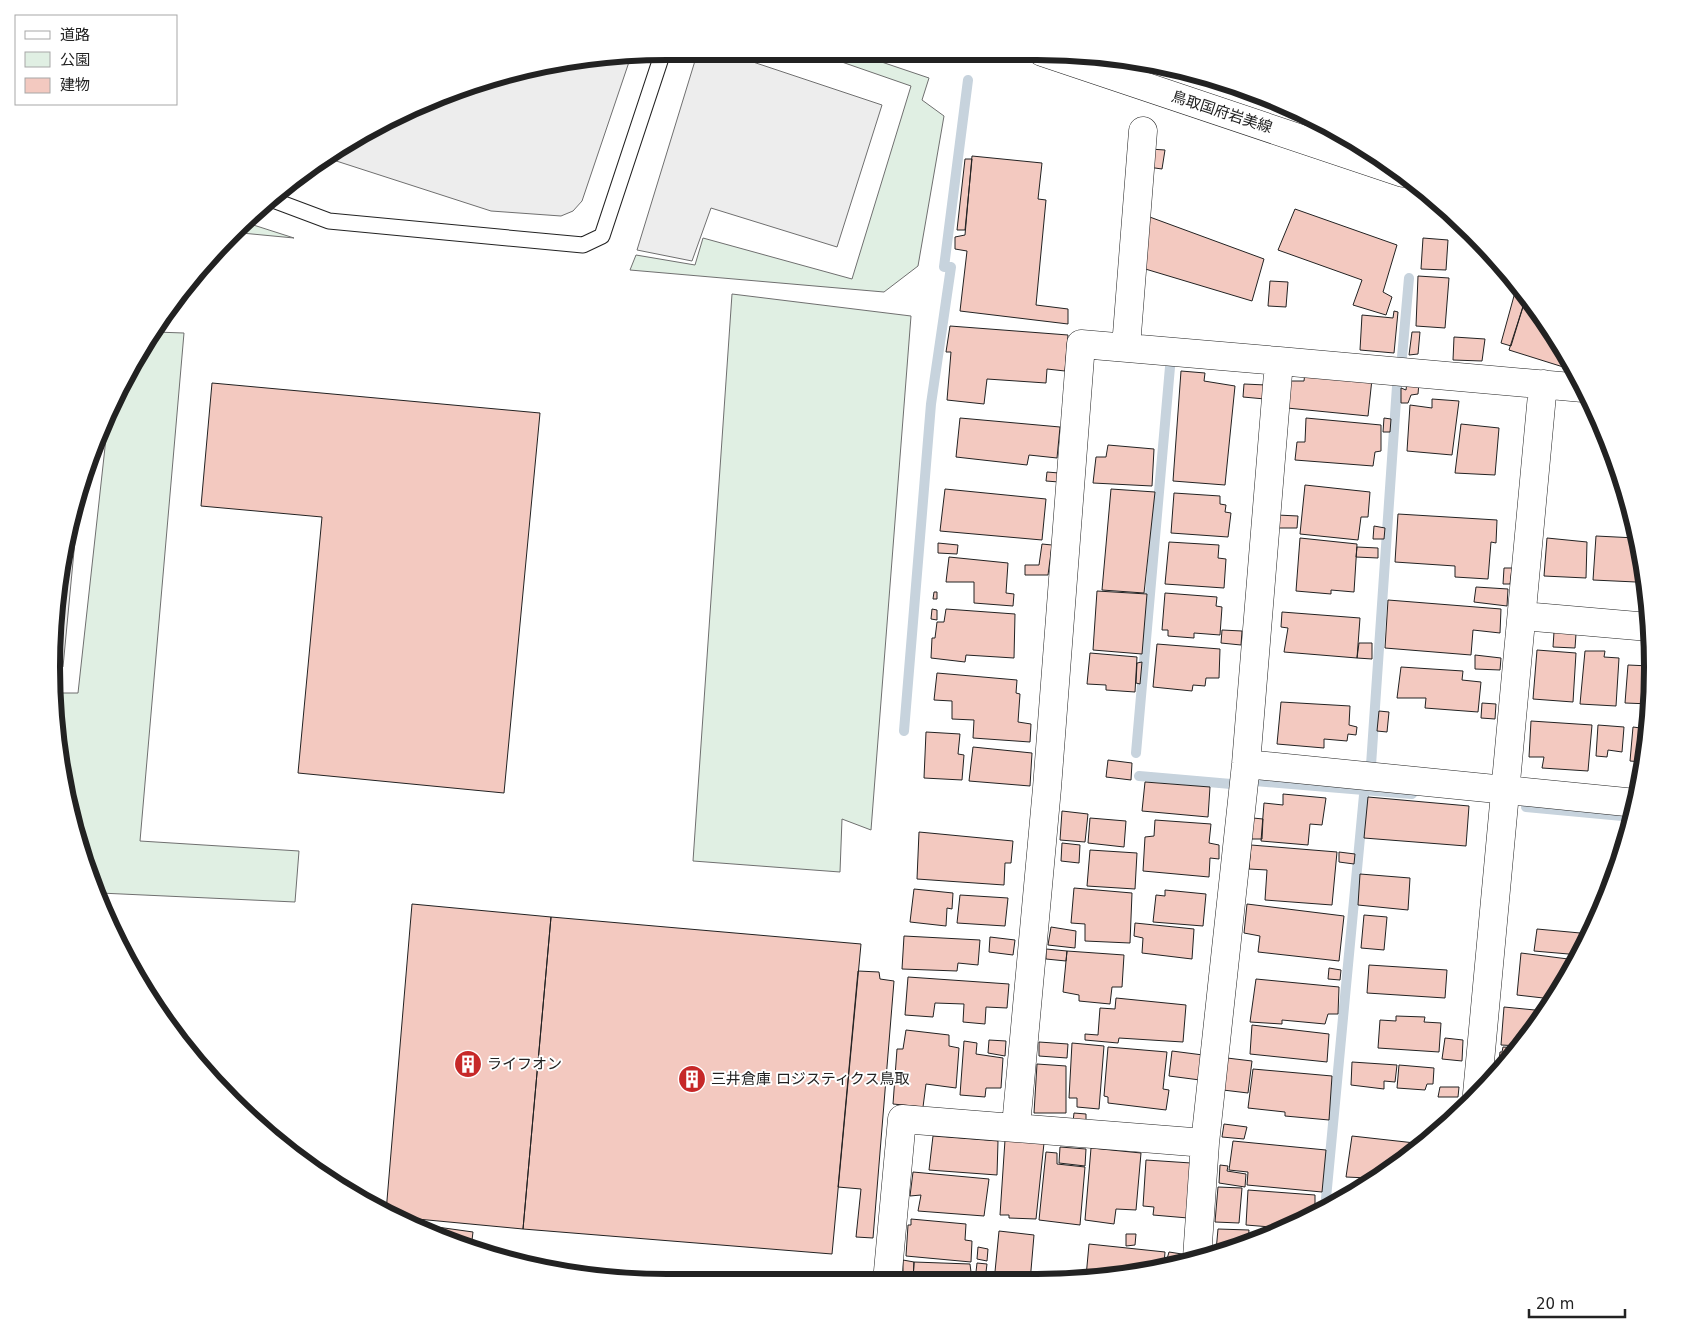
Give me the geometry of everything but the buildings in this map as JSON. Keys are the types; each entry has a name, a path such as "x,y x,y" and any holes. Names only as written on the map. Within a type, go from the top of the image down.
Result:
{"street":[{"name":"鳥取国府岩美線","path":"1068,61 1375,163"},
{"path":"1126,347 1143,131"},
{"path":"1016,1126 1047,788 1082,344 1575,387"},
{"path":"1197,1252 1205,1144 1246,764 1279,361"},
{"path":"1478,1083 1543,384"},
{"path":"1522,616 1643,626"},
{"path":"1246,764 1628,802"},
{"path":"888,1274 902,1118 1016,1126 1205,1144"}],"lane":[{"path":"278,202 329,221 583,245 602,236 660,60"}],"green space":[{"path":"836,60 876,60 929,78 922,100 944,116 918,266 884,292 630,270 636,255 695,265 703,238 852,279 911,86"},
{"path":"252,225 294,238 243,233"},
{"path":"732,294 911,316 871,830 842,819 840,872 693,861"},
{"path":"161,332 184,333 140,841 299,851 295,902 104,893 81,824 65,746 61,693 78,693 106,434 141,363"}],"shaded area":[{"path":"695,60 747,60 882,105 837,247 711,208 692,261 637,250"},
{"path":"629,61 582,201 573,211 561,216 491,211 333,160 363,141 399,123 435,106 472,92 549,72 588,65"},
{"path":"76,533 63,667 60,667 61,627 65,588"}],"waterway":[{"path":"904,731 931,404 951,267 944,267 968,80"},
{"path":"1402,357 1409,278"},
{"path":"1136,753 1170,367"},
{"path":"1371,765 1397,386"},
{"path":"1139,776 1231,784"},
{"path":"1255,781 1412,794"},
{"path":"1326,1200 1364,795"},
{"path":"1526,807 1625,816"}],"place":[{"name":"ライフオン","path":"468,1064"},
{"name":"三井倉庫 ロジスティクス鳥取","path":"692,1079"}]}
